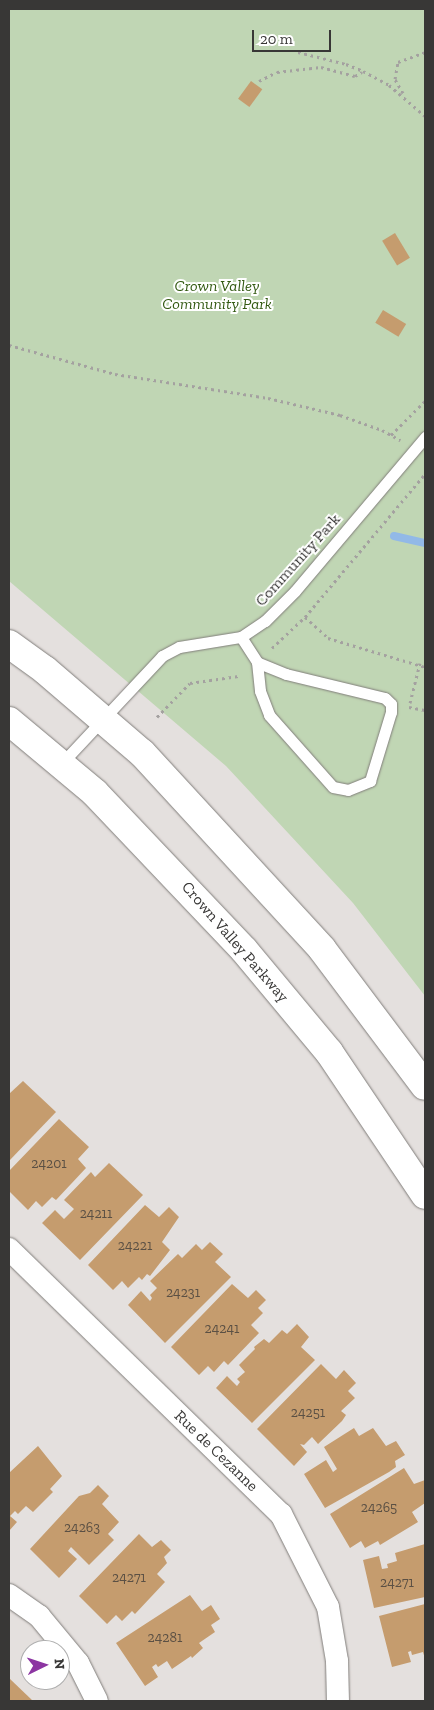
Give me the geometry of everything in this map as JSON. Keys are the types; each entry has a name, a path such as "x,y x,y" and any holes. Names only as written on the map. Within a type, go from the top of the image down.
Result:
{"main road":[{"path":"9,644 102,718 142,753 322,949 425,1086"},
{"name":"Crown Valley Parkway","path":"9,721 95,793 244,950 329,1052 425,1195"}],"street":[{"name":"Rue de Cezanne","path":"9,1249 281,1514 328,1607 337,1661 338,1701"},
{"path":"9,1595 39,1616 78,1663 97,1701"}],"lane":[{"name":"Community Park","path":"60,764 162,656 179,647 241,637 265,621 295,591 425,437"},
{"path":"241,637 257,662 260,692 268,715 333,787 348,790 370,781 391,712 391,704 385,698 286,674 257,662"}],"path":[{"path":"298,52 346,64 363,71 404,96 425,116"},
{"path":"404,96 395,79 398,62 425,52"},
{"path":"258,81 277,72 321,68 355,76 363,71"},
{"path":"9,345 115,374 268,398 340,415 396,438"},
{"path":"391,435 425,401"},
{"path":"157,717 190,683 236,678 257,662 305,617 425,474"},
{"path":"305,617 328,638 420,663 425,667"},
{"path":"410,706 420,663"}],"green space":[{"name":"Crown Valley Community Park","path":"9,9 425,9 425,996 353,903 226,766 9,581"}],"building":[{"path":"251,81 262,89 249,107 238,99"},
{"path":"395,233 410,258 397,266 382,241"},
{"path":"383,310 406,324 398,337 375,323"},
{"path":"23,1081 56,1112 9,1161 9,1094"},
{"path":"59,1119 89,1147 78,1159 86,1168 56,1200 52,1197 42,1207 36,1201 28,1210 9,1191 9,1171"},
{"path":"109,1163 143,1195 80,1260 42,1223 55,1210 64,1219 74,1209 64,1200 91,1172 95,1177"},
{"path":"145,1205 159,1217 169,1207 179,1217 162,1242 170,1250 150,1276 147,1274 142,1280 139,1277 128,1288 122,1281 113,1290 88,1265"},
{"path":"210,1242 223,1254 215,1262 231,1277 165,1343 128,1305 141,1291 150,1301 152,1298 150,1295 157,1288 150,1281 178,1254 182,1258 196,1244 202,1250"},
{"path":"232,1284 248,1298 256,1290 266,1300 258,1308 263,1313 251,1325 259,1333 228,1365 224,1361 214,1372 208,1366 199,1375 171,1347"},
{"path":"297,1324 309,1337 301,1347 315,1360 252,1423 216,1388 227,1376 237,1386 240,1382 237,1379 245,1372 239,1365 255,1349 254,1347 264,1339 269,1343 282,1330 287,1334"},
{"path":"321,1364 336,1379 344,1370 356,1383 348,1391 355,1398 341,1411 346,1415 342,1421 318,1444 312,1437 304,1445 300,1444 307,1452 294,1466 257,1429"},
{"path":"354,1428 359,1436 373,1428 386,1446 396,1441 405,1455 395,1461 396,1467 389,1472 325,1508 304,1474 326,1460 333,1472 337,1469 324,1447"},
{"path":"38,1446 62,1476 50,1489 53,1492 33,1512 26,1506 18,1514 15,1511 10,1516 17,1522 9,1531 9,1473"},
{"path":"404,1468 414,1484 425,1480 425,1503 412,1512 418,1522 380,1545 378,1541 365,1548 361,1541 350,1548 330,1514"},
{"path":"98,1485 109,1496 102,1504 119,1522 108,1534 114,1540 89,1565 71,1547 68,1551 77,1559 59,1578 30,1549 79,1496 90,1493"},
{"path":"139,1534 152,1547 161,1540 171,1550 164,1557 167,1563 157,1574 165,1582 135,1614 132,1611 122,1621 116,1615 107,1624 79,1596"},
{"path":"425,1544 425,1597 374,1608 363,1560 379,1556 382,1569 388,1568 387,1564 397,1561 395,1553"},
{"path":"190,1595 202,1611 211,1605 220,1619 211,1625 215,1632 199,1643 203,1648 192,1658 191,1656 172,1669 167,1661 158,1667 156,1664 152,1667 158,1677 145,1686 116,1643"},
{"path":"425,1604 425,1659 423,1652 412,1655 411,1651 408,1652 411,1662 392,1667 379,1616"},
{"path":"9,1678 33,1701 9,1701"}],"waterway":[{"path":"394,536 425,543"}]}
